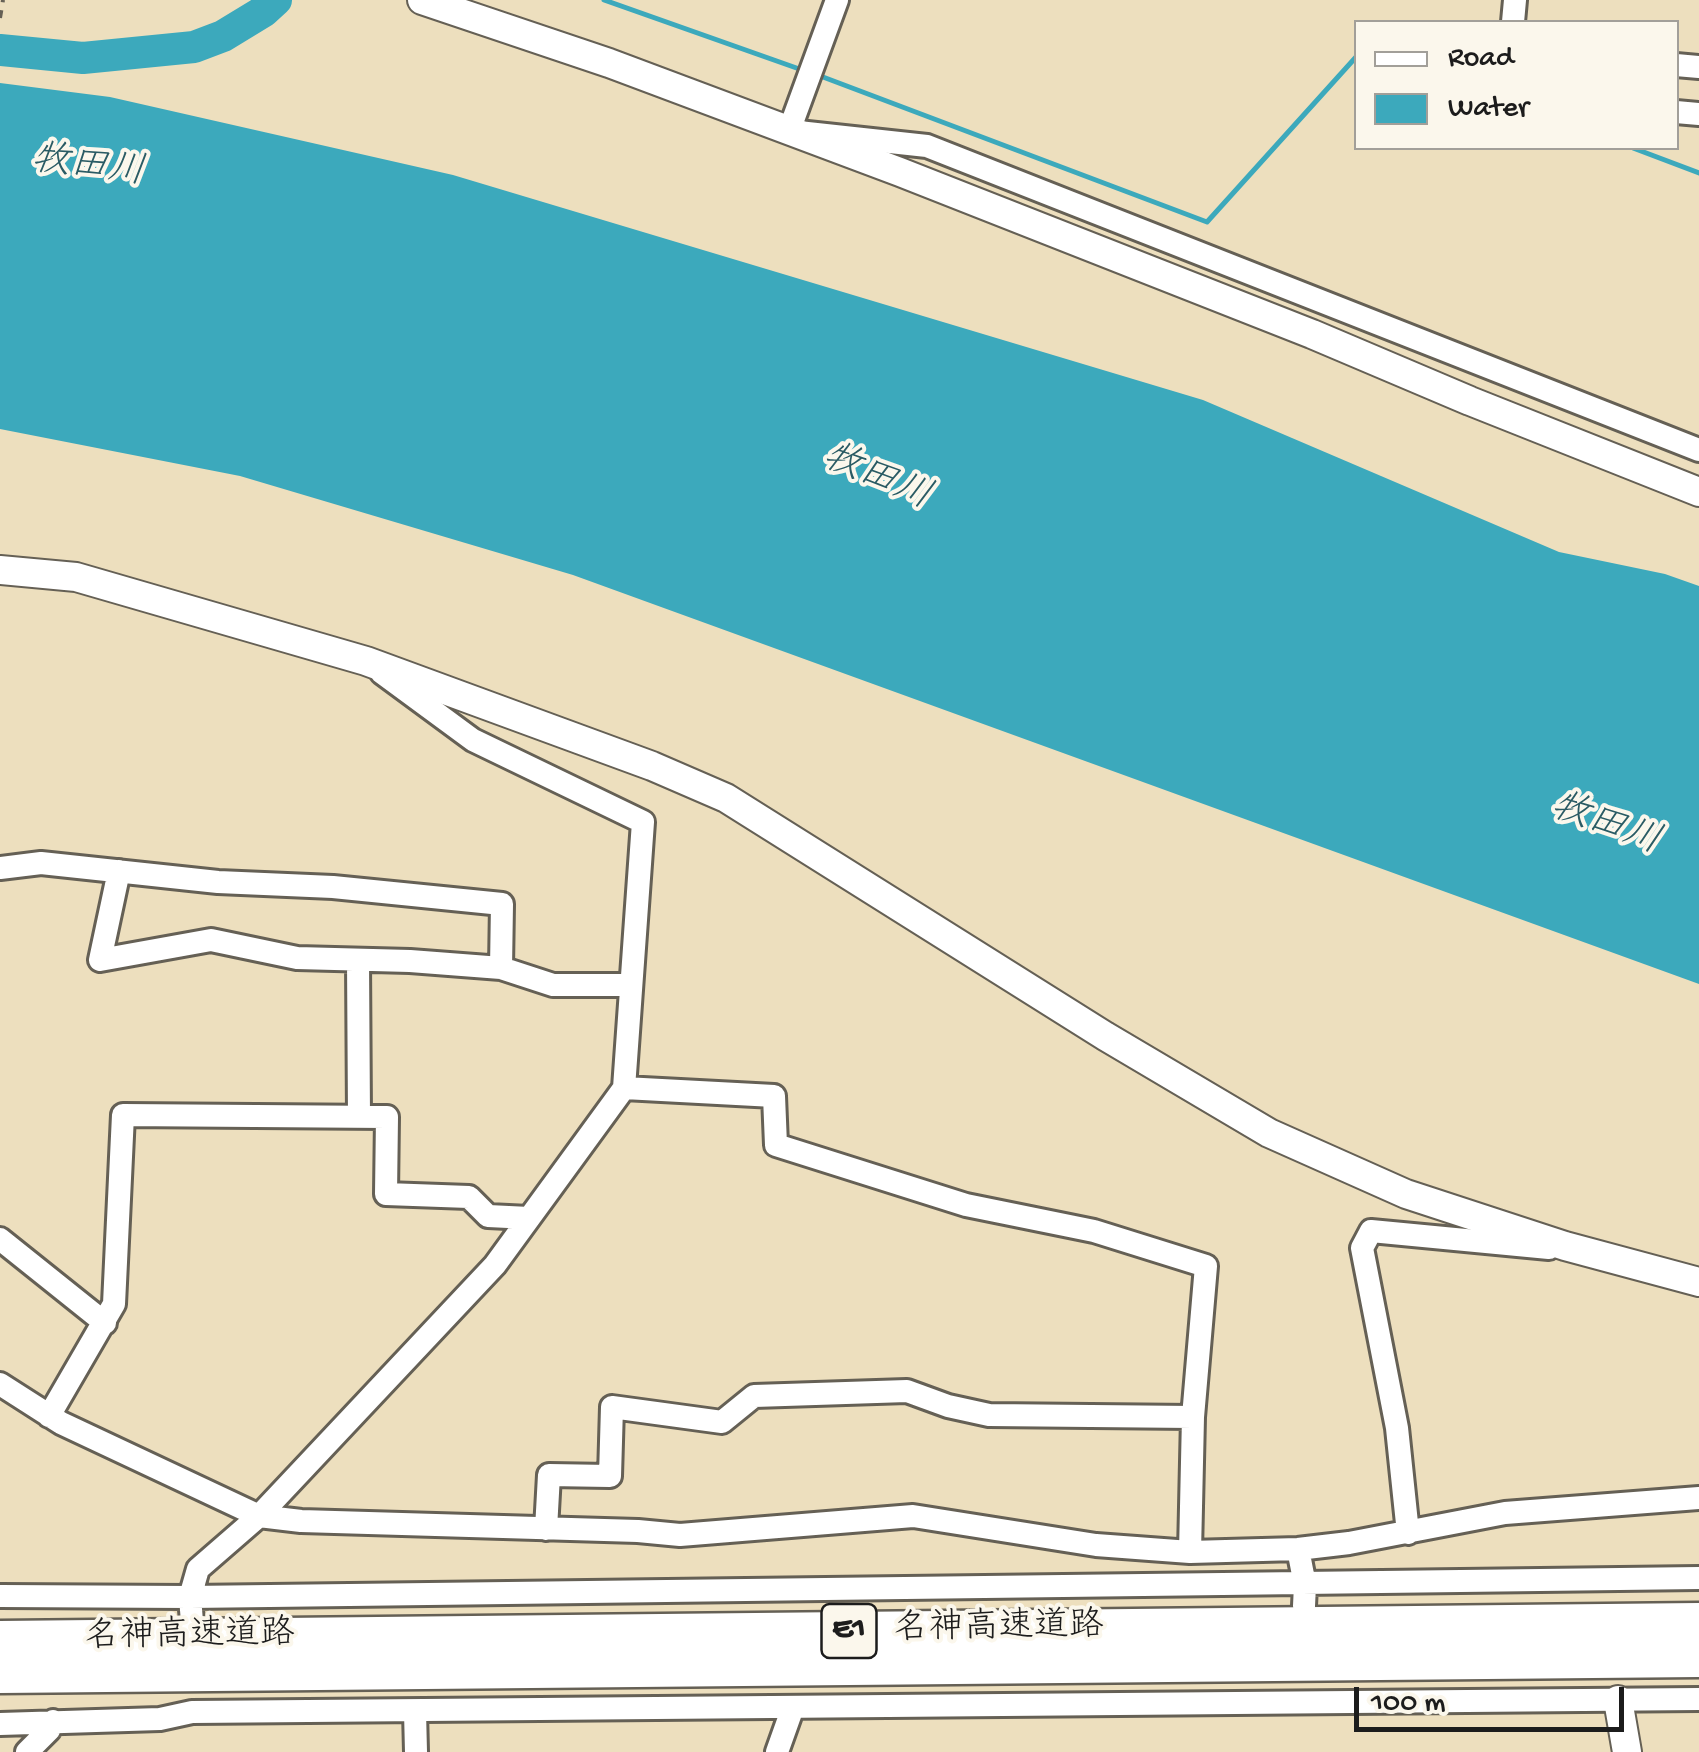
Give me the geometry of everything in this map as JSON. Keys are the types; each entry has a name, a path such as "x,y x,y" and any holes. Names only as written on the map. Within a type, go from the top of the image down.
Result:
{"highway":[{"name":"名神高速道路","path":"0,1640 1699,1623"},
{"name":"名神高速道路","path":"0,1674 1699,1657"}],"street":[{"path":"422,0 790,132 1312,334 1470,402 1699,492"},
{"path":"790,132 837,0"},
{"path":"790,132 927,146 1699,450"},
{"path":"0,570 76,578 366,661 652,766 726,798 1105,1036 1269,1133 1406,1194 1564,1246 1699,1282"},
{"path":"192,1622 190,1597 198,1569 259,1516 494,1265 624,1088 643,822 473,740 366,661"},
{"path":"0,868 40,864 502,904 501,968"},
{"path":"119,872 100,960 211,940 297,958 501,968 552,985 631,985"},
{"path":"358,960 359,1117"},
{"path":"624,1088 774,1096 776,1146 966,1205 1094,1230 1206,1266 1193,1416 1190,1552"},
{"path":"48,1416 114,1304 123,1115 387,1117 386,1194 469,1197 488,1216 529,1218"},
{"path":"1408,1533 1396,1428 1362,1248 1371,1231 1556,1249 1564,1246"},
{"path":"0,1238 105,1324"},
{"path":"0,1384 48,1416 259,1516 301,1521 638,1530 680,1535 913,1516 1096,1545 1190,1552 1298,1548 1408,1533 1504,1513 1699,1498"},
{"path":"546,1529 549,1475 610,1476 612,1408 722,1422 754,1396 907,1391 989,1415 1193,1416"},
{"path":"1298,1548 1304,1596"},
{"path":"0,1596 748,1591 1304,1596 1699,1578"},
{"path":"747,1615 748,1591"},
{"path":"0,1724 160,1718 192,1700 415,1711 746,1695 792,1706 1303,1689 1618,1700 1699,1699"},
{"path":"1618,1700 1628,1752"},
{"path":"777,1752 792,1706"},
{"path":"415,1711 416,1752"},
{"path":"27,1752 53,1721"}],"path":[{"path":"0,18 3,0"}],"water":[{"name":"牧田川","path":"0,83 110,97 453,175 1203,400 1559,552 1665,574 1699,586 1699,984 573,575 240,476 0,429"}],"waterway":[{"path":"0,50 83,58 194,47 223,36 276,0"},
{"path":"604,0 805,71"},
{"path":"815,74 1207,222 1354,59"},
{"path":"1638,150 1699,173"}]}
